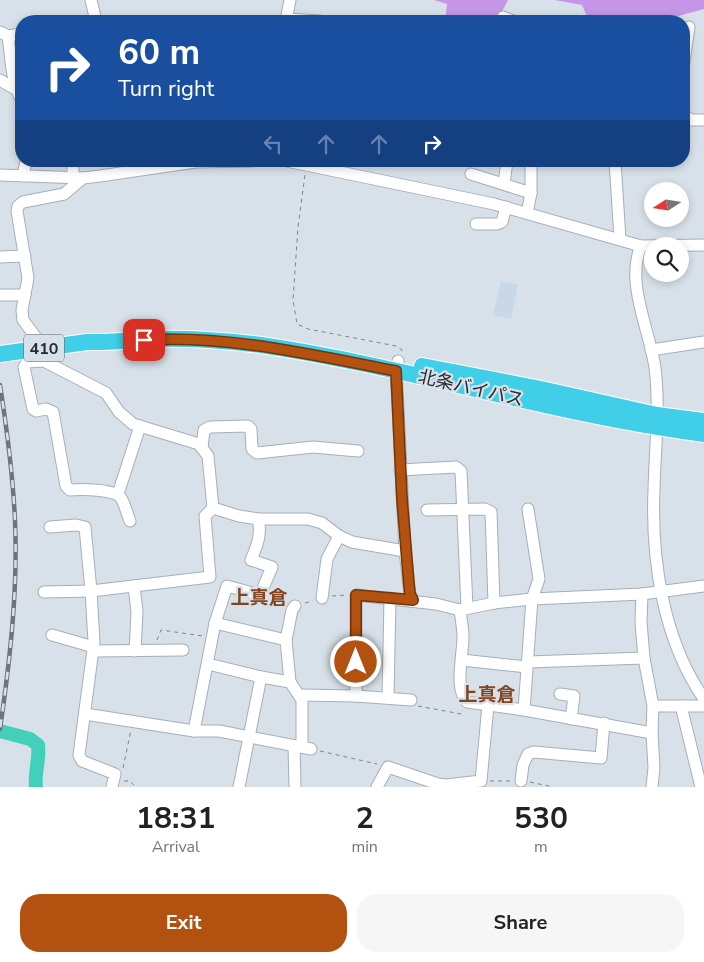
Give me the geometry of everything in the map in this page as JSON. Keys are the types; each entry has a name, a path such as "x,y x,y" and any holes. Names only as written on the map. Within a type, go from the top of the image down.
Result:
{"highway":[{"name":"北条バイパス","path":"0,354 101,339 144,335 214,335 296,342 397,359 542,389 704,434"},
{"name":"北条バイパス","path":"656,421 704,421"}],"street":[{"path":"92,0 95,15"},
{"path":"288,15 290,0"},
{"path":"4,34 15,80"},
{"path":"0,80 15,91"},
{"path":"690,119 704,120"},
{"path":"23,176 25,167"},
{"path":"75,167 78,177"},
{"path":"0,175 100,176 155,167"},
{"path":"317,167 343,174 439,191 506,207 641,246 704,245"},
{"path":"504,184 507,167"},
{"path":"527,214 531,193 531,167"},
{"path":"614,167 620,239"},
{"path":"470,174 531,193"},
{"path":"44,361 40,343 23,320 22,310 28,278 17,220 18,206 23,202 64,194 78,177"},
{"path":"476,224 498,224 502,222 506,207"},
{"path":"641,246 637,255 637,285 655,366 656,421 653,517 656,554 669,622 677,645 704,699"},
{"path":"0,257 25,256"},
{"path":"0,295 25,295"},
{"path":"651,350 704,342"},
{"path":"397,359 400,470 405,551 410,594 413,600"},
{"path":"130,521 122,498 118,494 82,489 70,490 66,486 52,412 46,409 36,411 32,409 24,367 27,362 44,361 106,394 119,412 133,424 199,444 208,456 213,508"},
{"path":"118,494 140,426"},
{"path":"202,448 204,430 210,427 248,426 252,429 252,449 257,453 313,447 358,451"},
{"path":"400,470 456,467 461,471 464,509 464,609 460,686 462,697 466,702 488,704 652,733"},
{"path":"213,508 238,516 258,519 308,519 322,523 338,536 352,542 405,551"},
{"path":"44,592 91,591 210,577 204,516 213,508"},
{"path":"427,510 485,509 491,512 494,603"},
{"path":"524,710 532,599 538,579 528,509"},
{"path":"194,731 214,637 215,623 227,586 260,595 272,567 251,560 260,538 261,528 258,519"},
{"path":"50,527 76,525 84,527 91,591 94,649 79,755 82,761 115,774 115,784"},
{"path":"322,598 327,559 338,536"},
{"path":"134,586 136,612 135,651"},
{"path":"356,696 356,595 413,600 464,609 494,603 532,599 642,594 704,586"},
{"path":"642,594 641,622 644,658 653,706 654,768 652,787"},
{"path":"388,698 390,598"},
{"path":"294,787 302,747 302,700 290,682 286,640 292,610 295,606"},
{"path":"215,623 286,640"},
{"path":"52,636 94,649 135,651 183,650"},
{"path":"462,660 528,664 644,658"},
{"path":"208,664 290,682"},
{"path":"239,787 261,677"},
{"path":"560,694 574,696 571,719"},
{"path":"300,695 356,696 410,700"},
{"path":"377,787 388,767 418,783 446,785 482,781 488,704"},
{"path":"653,706 704,706"},
{"path":"681,706 701,787"},
{"path":"86,714 194,731 220,732 302,747"},
{"path":"521,781 523,765 528,754 534,752 601,758 604,724"}],"path":[{"path":"306,167 298,227 293,300 297,324 397,359"},
{"path":"153,650 161,630 214,637"},
{"path":"410,700 412,704 461,714 466,702"},
{"path":"132,722 115,784 130,781 136,787"},
{"path":"302,747 388,767"},
{"path":"482,781 521,781 553,787"}],"shaded area":[{"path":"434,0 508,0 500,15 446,15 447,4"},
{"path":"555,0 704,0 704,9 682,15 586,15 582,5"},
{"path":"501,281 518,284 511,319 493,315"}],"waterway":[{"path":"0,731 30,739 38,745 36,787"}],"railway":[{"path":"0,385 11,470 16,547 12,625 0,729"}],"district":[{"name":"上真倉","path":"259,597"},
{"name":"上真倉","path":"487,694"}],"route":[{"path":"144,340 192,339 230,342 297,351 396,371 405,551 410,594 413,600 356,595 356,662"}]}
